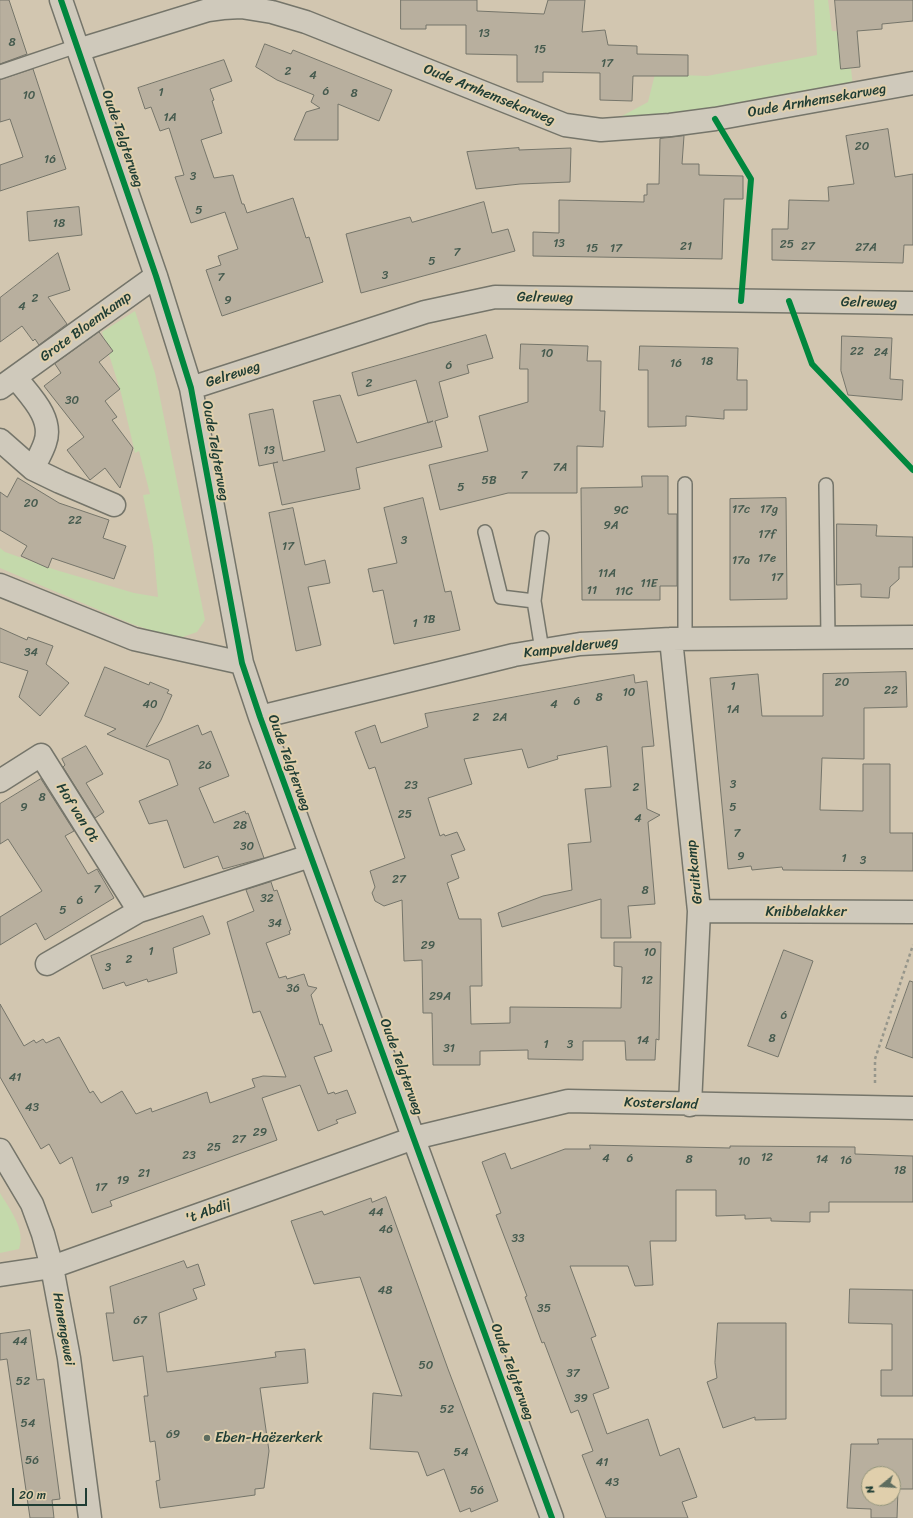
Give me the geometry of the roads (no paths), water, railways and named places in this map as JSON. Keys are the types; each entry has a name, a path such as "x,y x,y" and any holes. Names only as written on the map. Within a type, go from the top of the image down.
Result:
{"street":[{"name":"Oude Telgterweg","path":"61,0 156,276 191,388 242,663 310,856 552,1518"},
{"name":"Oude Arnhemsekarweg","path":"77,48 208,10 241,7 272,12 306,22 565,125 601,130 715,119 913,83"},
{"name":"Grote Bloemkamp","path":"33,469 46,443 46,420 8,383 156,276"},
{"name":"Gelreweg","path":"191,388 425,312 495,297 913,303"},
{"path":"0,440 33,469 114,505"},
{"path":"0,585 134,639 242,663"},
{"name":"Kampvelderweg","path":"260,716 514,655 580,644 678,639 913,637"},
{"name":"Gruitkamp","path":"678,639 699,912 690,1105"},
{"name":"Hof van Ot","path":"0,781 41,755 139,911"},
{"path":"47,964 139,911 310,856"},
{"name":"Knibbelakker","path":"699,912 913,912"},
{"name":"Kostersland","path":"414,1138 568,1101 690,1105 913,1108"},
{"name":"'t Abdij","path":"0,1275 52,1267 414,1138"},
{"name":"Hanengewei","path":"0,1150 32,1204 43,1234 52,1267 69,1358 90,1518"}],"lane":[{"path":"0,72 77,48"},
{"path":"678,639 685,484"},
{"path":"826,485 828,638"},
{"path":"485,532 502,598 534,601"},
{"path":"542,538 534,601 542,650"}],"place":[{"name":"Eben-Haëzerkerk","path":"207,1438"}]}
